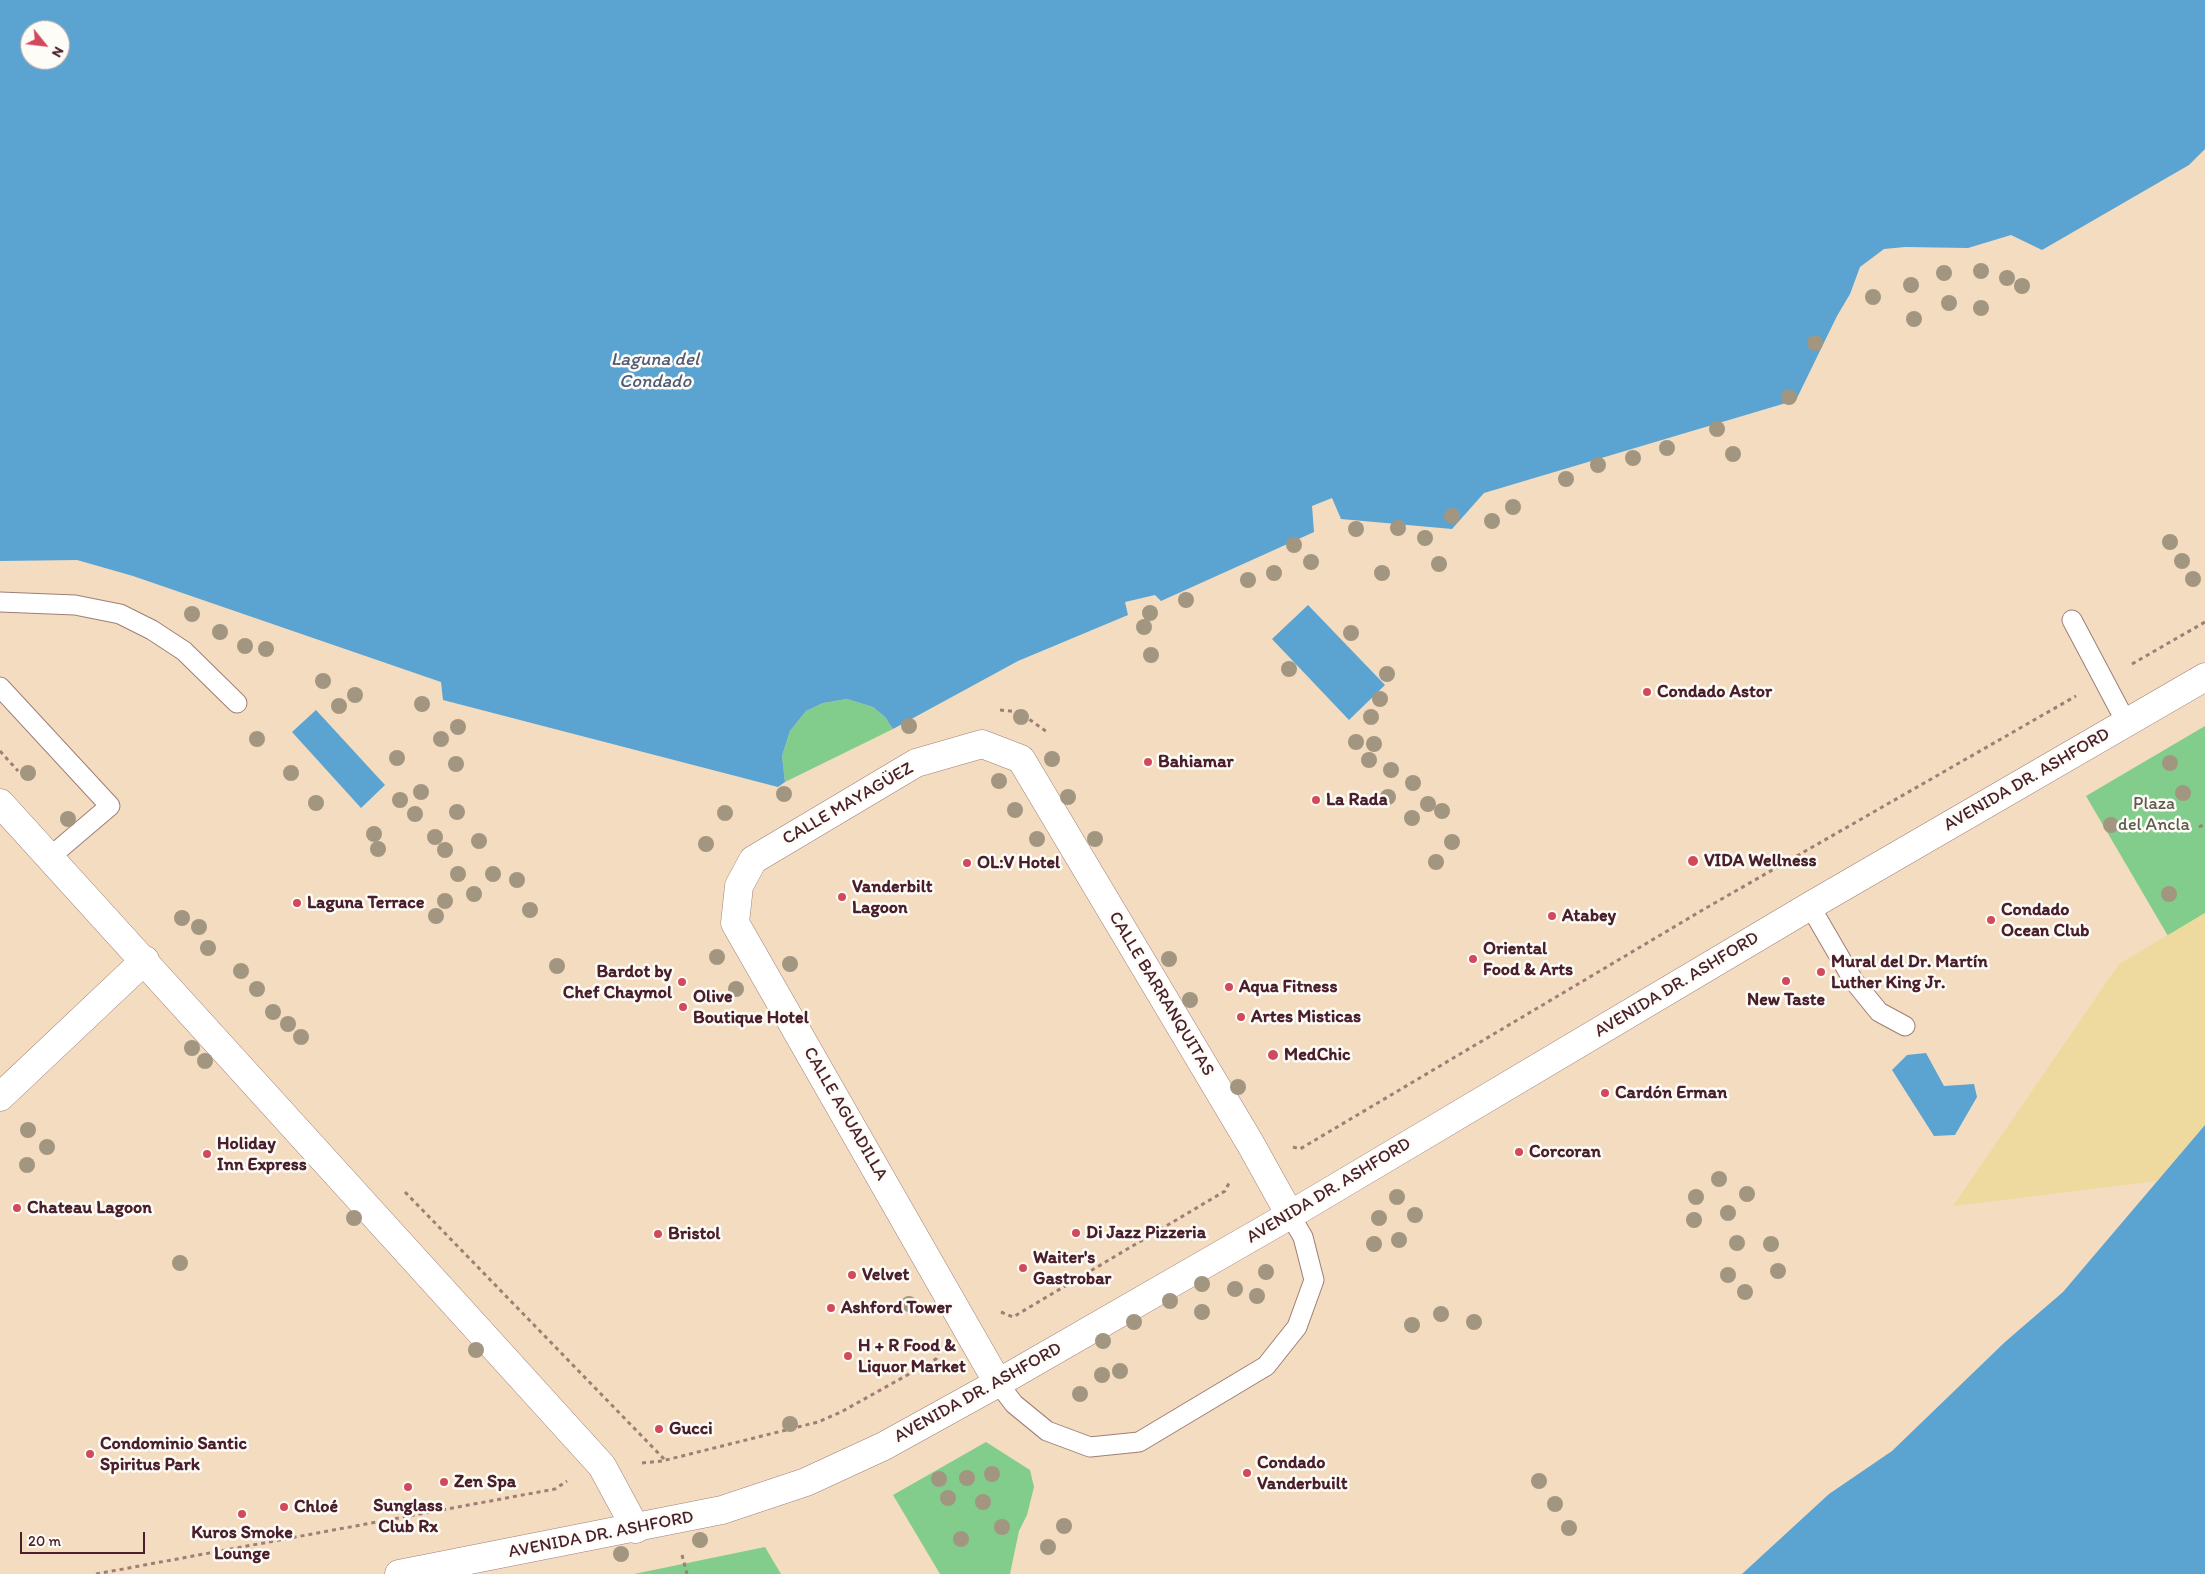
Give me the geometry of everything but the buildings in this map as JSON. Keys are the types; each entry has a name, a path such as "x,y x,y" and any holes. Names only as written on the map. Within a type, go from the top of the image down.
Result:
{"street":[{"name":"AVENIDA DR. ASHFORD","path":"399,1574 636,1529 722,1510 806,1482 884,1446 998,1383 1290,1214 1810,906 2205,677"},
{"name":"CALLE MAYAGÜEZ","path":"772,849 916,763 982,744 1021,759 1030,775"},
{"name":"CALLE BARRANQUITAS","path":"1030,775 1250,1143 1290,1214"},
{"path":"0,803 145,960 602,1466 636,1529"},
{"name":"CALLE AGUADILLA","path":"772,849 753,860 739,886 735,923 998,1383"},
{"path":"0,1097 145,960"}],"lane":[{"path":"0,602 75,605 120,614 152,630 184,651 237,703"},
{"path":"2072,620 2105,679 2126,722"},
{"path":"0,687 110,806 50,857"},
{"path":"1810,906 1853,980 1879,1012 1905,1026"},
{"path":"998,1383 1014,1404 1047,1431 1090,1446 1140,1442 1266,1366 1297,1327 1314,1280 1303,1237 1290,1214"}],"path":[{"path":"1286,1145 1300,1149 1706,908 2205,622"},
{"path":"996,710 1019,712 1045,729 1050,738"},
{"path":"0,752 20,774"},
{"path":"2199,827 2205,824"},
{"path":"996,1305 1002,1313 1013,1317 1225,1192 1231,1180 1228,1172"},
{"path":"402,1188 665,1460"},
{"path":"634,1463 665,1460 818,1422 841,1412 936,1359 939,1350"},
{"path":"96,1574 555,1489 572,1478"},
{"path":"680,1549 687,1574"}],"green space":[{"path":"847,699 873,707 885,717 893,729 785,782 782,756 790,731 806,711 823,703"},
{"name":"Plaza del Ancla","path":"2205,726 2205,913 2168,936 2086,796"},
{"path":"986,1442 1030,1470 1034,1487 1027,1515 1019,1531 1010,1574 940,1574 893,1495"},
{"path":"765,1547 781,1574 634,1574"}],"sand":[{"path":"2205,913 2205,1125 2157,1181 1953,1206 2119,964"}],"water":[{"name":"Laguna del Condado","path":"0,0 2205,0 2205,149 2189,165 2042,250 2011,235 1968,248 1905,247 1884,249 1860,267 1850,294 1837,316 1796,400 1484,493 1452,529 1341,519 1332,498 1312,506 1314,532 1161,601 1155,595 1125,602 1128,615 1018,661 893,729 885,717 873,707 847,699 823,703 806,711 790,731 782,756 785,782 778,787 443,700 441,682 133,576 77,560 0,561"},
{"path":"1308,605 1385,685 1349,720 1272,639"},
{"path":"316,710 385,785 361,808 292,732"},
{"path":"1926,1053 1944,1086 1974,1084 1977,1097 1955,1135 1934,1136 1892,1070 1907,1055"},
{"path":"2205,1125 2205,1574 1742,1574 1829,1494 1892,1451 2005,1342 2063,1292"}],"place":[{"name":"Condado Astor","path":"1647,692"},
{"name":"Bahiamar","path":"1148,762"},
{"name":"La Rada","path":"1316,800"},
{"name":"VIDA Wellness","path":"1693,861"},
{"name":"OL:V Hotel","path":"967,863"},
{"name":"Vanderbilt Lagoon","path":"842,897"},
{"name":"Laguna Terrace","path":"297,903"},
{"name":"Atabey","path":"1552,916"},
{"name":"Condado Ocean Club","path":"1991,920"},
{"name":"Oriental Food & Arts","path":"1473,959"},
{"name":"Mural del Dr. Martín Luther King Jr.","path":"1821,972"},
{"name":"New Taste","path":"1786,981"},
{"name":"Bardot by Chef Chaymol","path":"682,982"},
{"name":"Aqua Fitness","path":"1229,987"},
{"name":"Olive Boutique Hotel","path":"683,1007"},
{"name":"Artes Misticas","path":"1241,1017"},
{"name":"MedChic","path":"1273,1055"},
{"name":"Cardón Erman","path":"1605,1093"},
{"name":"Corcoran","path":"1519,1152"},
{"name":"Holiday Inn Express","path":"207,1154"},
{"name":"Chateau Lagoon","path":"17,1208"},
{"name":"Di Jazz Pizzeria","path":"1076,1233"},
{"name":"Bristol","path":"658,1234"},
{"name":"Waiter's Gastrobar","path":"1023,1268"},
{"name":"Velvet","path":"852,1275"},
{"name":"Ashford Tower","path":"831,1308"},
{"name":"H + R Food & Liquor Market","path":"848,1356"},
{"name":"Gucci","path":"659,1429"},
{"name":"Condominio Santic Spiritus Park","path":"90,1454"},
{"name":"Condado Vanderbuilt","path":"1247,1473"},
{"name":"Zen Spa","path":"444,1482"},
{"name":"Sunglass Club Rx","path":"408,1487"},
{"name":"Chloé","path":"284,1507"},
{"name":"Kuros Smoke Lounge","path":"242,1514"}]}
